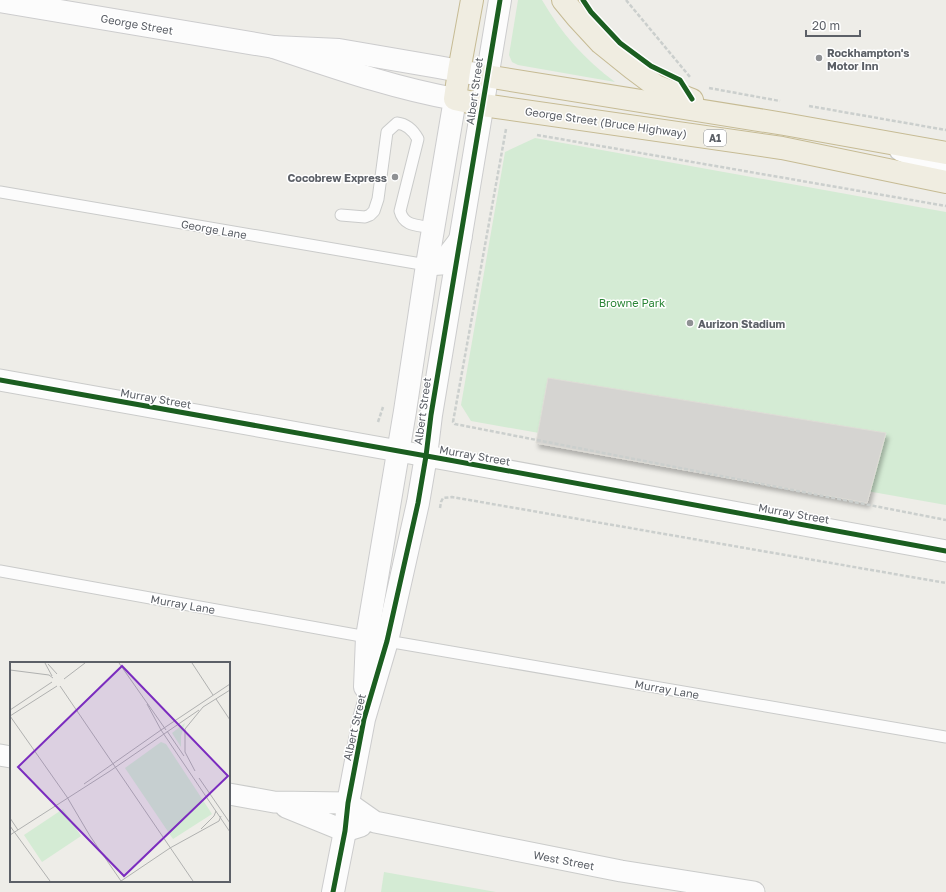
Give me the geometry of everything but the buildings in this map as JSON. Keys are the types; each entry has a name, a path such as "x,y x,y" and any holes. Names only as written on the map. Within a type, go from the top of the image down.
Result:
{"highway":[{"name":"Albert Street","path":"455,99 472,0"},
{"name":"A1","path":"563,0 602,43 656,86 692,99 784,124"},
{"name":"A1","path":"486,76 784,124 946,153"},
{"name":"George Street (Bruce Highway)","path":"455,99 483,105 782,148 946,182"}],"street":[{"name":"Albert Street","path":"377,639 418,503 431,414 483,105 486,76 500,0"},
{"name":"George Street","path":"0,1 274,47 339,50 486,76"},
{"name":"George Street","path":"274,47 371,79 455,99"},
{"name":"Albert Street","path":"333,892 345,831 348,804 377,639 398,451 455,99"},
{"path":"881,142 927,161 946,166"},
{"name":"Albert Street","path":"427,265 442,264 461,238"},
{"name":"Murray Street","path":"0,380 946,551"},
{"path":"0,755 10,757"},
{"path":"230,794 274,802 348,804"},
{"path":"274,802 345,831"},
{"name":"West Street","path":"348,804 375,822 621,871 754,892"},
{"name":"West Street","path":"345,831 375,822"}],"lane":[{"path":"341,215 365,217 374,211 378,199 387,132 396,123 401,124 414,132 418,139 400,210 402,218 405,222 410,224 433,228"},
{"name":"George Lane","path":"0,192 427,265"},
{"name":"Murray Lane","path":"0,571 377,639 946,737"}],"path":[{"path":"626,0 690,78"},
{"path":"706,88 782,102"},
{"path":"806,106 946,130"},
{"path":"514,131 506,129 453,422 455,424 946,520"},
{"path":"529,134 946,206"},
{"path":"378,422 383,407"},
{"path":"440,508 443,498 452,497 946,582"}],"green space":[{"path":"518,0 542,0 557,24 574,45 594,65 615,82 518,65 512,62 509,55"},
{"name":"Browne Park","path":"535,138 946,212 946,505 471,421 461,405 505,152"},
{"path":"384,872 496,892 381,892"}],"cycle path":[{"path":"333,892 364,719 387,641 418,503 431,415 500,0"},
{"path":"583,0 591,12 620,43 651,66 680,80 692,99"},
{"path":"0,380 946,551"}],"place":[{"name":"Rockhampton's Motor Inn","path":"819,58"},
{"name":"Cocobrew Express","path":"395,177"},
{"name":"Aurizon Stadium","path":"690,323"}]}
